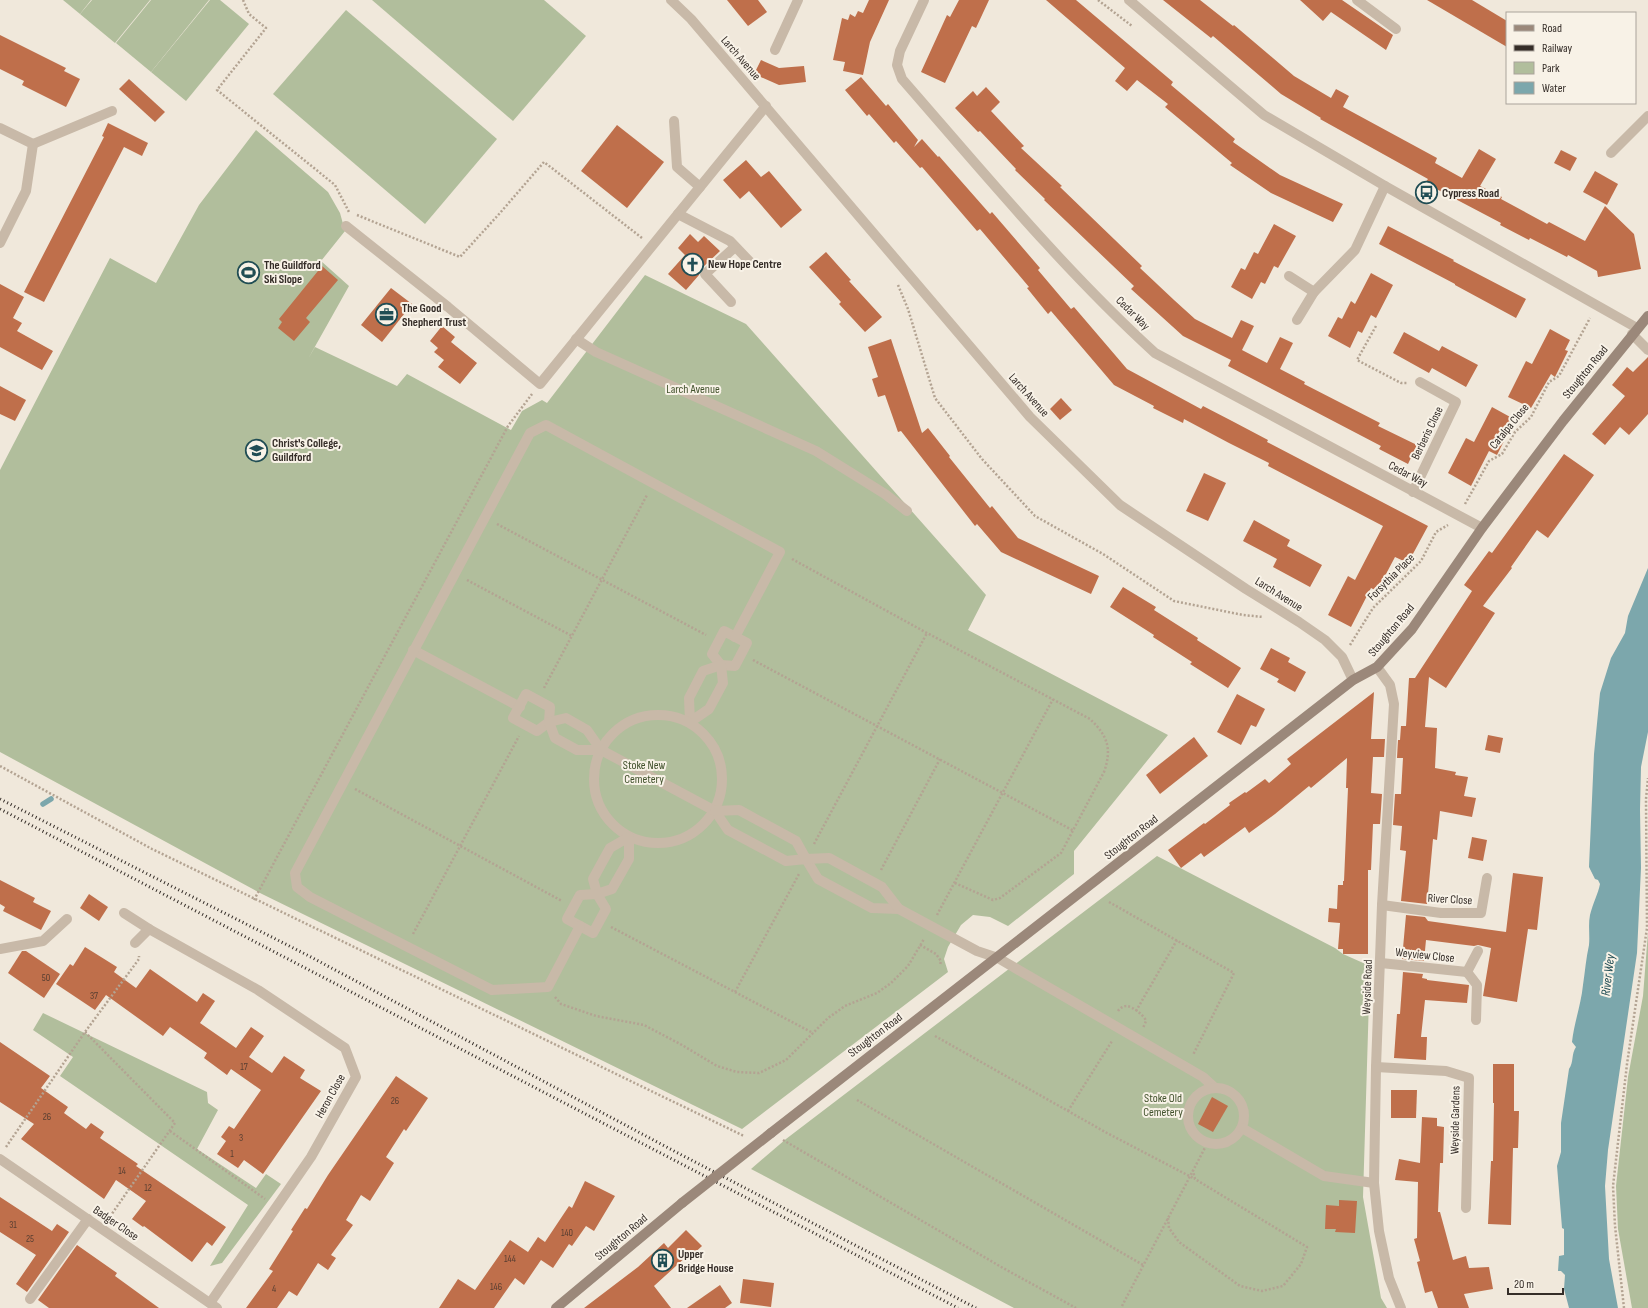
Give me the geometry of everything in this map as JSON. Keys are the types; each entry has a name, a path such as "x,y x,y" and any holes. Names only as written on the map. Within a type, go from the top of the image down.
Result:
{"street":[{"name":"Larch Avenue","path":"671,0 691,19 766,106 1030,417 1120,505 1325,640 1342,657 1353,680"},
{"path":"775,50 798,0"},
{"name":"Cedar Way","path":"924,0 900,51 897,65 902,79 1036,231 1126,327 1155,353 1482,528"},
{"path":"1129,0 1264,114 1385,186 1597,306 1635,331 1648,350"},
{"path":"1357,0 1396,28"},
{"path":"346,226 448,307 540,384 766,106"},
{"path":"0,128 33,144 112,112"},
{"path":"1611,153 1648,116"},
{"path":"674,121 677,167 700,187"},
{"path":"0,243 26,191 33,144"},
{"path":"1297,320 1314,292 1355,250 1385,186"},
{"path":"678,214 730,241 751,263"},
{"path":"731,302 705,274 735,247"},
{"path":"1289,276 1314,292"},
{"name":"Stoughton Road","path":"556,1308 682,1203 810,1101 998,958 1353,680 1377,668 1412,629 1482,528 1563,420 1648,316"},
{"path":"576,339 596,352 816,451 885,494 907,511"},
{"name":"Berberis Close","path":"1413,492 1456,402 1420,382"},
{"path":"580,926 548,987 492,990 310,897 297,888 295,872 530,433 546,425 780,552 735,637"},
{"path":"690,722 689,698 703,671 721,665 735,666 747,643 724,631 712,654 721,665 723,684 709,709 690,722"},
{"path":"413,650 520,707"},
{"name":"Weyside Road","path":"1377,668 1390,685 1394,704 1382,905 1376,1067 1374,1183 1379,1231 1389,1278 1402,1308"},
{"path":"601,750 578,750 555,738 549,722 550,707 526,694 513,718 537,731 549,722 566,718 587,730 601,750 715,811 728,830 786,861 829,858 882,887 899,909 977,951 998,958 1203,1077 1215,1088"},
{"path":"649,715 670,715 690,722 704,733 715,747 722,764 723,782 715,811 692,835 672,843 650,844 628,837 612,825 600,808 594,789 594,769 601,750 613,733 630,721 649,715"},
{"path":"715,811 739,810 745,813 796,841 818,879 872,908 899,909"},
{"path":"628,837 610,848 592,879 597,894 606,909 593,933 567,919 580,895 597,894 612,889 629,859 628,837"},
{"name":"River Close","path":"1382,905 1441,913 1481,913 1487,878"},
{"name":"Heron Close","path":"124,913 149,929 258,990 344,1048 356,1077 311,1156 276,1207 213,1306"},
{"path":"0,949 43,941 67,919"},
{"path":"135,943 149,929"},
{"path":"1476,1020 1477,985 1467,972 1478,951"},
{"name":"Weyview Close","path":"1381,963 1467,972"},
{"name":"Weyside Gardens","path":"1376,1067 1446,1071 1469,1078 1466,1208"},
{"path":"1215,1088 1224,1089 1233,1093 1240,1100 1243,1109 1244,1119 1242,1128 1229,1141 1221,1143 1208,1142 1196,1135 1191,1128 1189,1119 1189,1110 1192,1101 1206,1090 1215,1088"},
{"path":"1242,1128 1324,1176 1374,1183"},
{"name":"Badger Close","path":"0,1159 213,1306"},
{"path":"30,1299 88,1219"}],"path":[{"path":"243,0 248,14 266,28 217,90 335,185 349,212 460,257 544,162 652,246"},
{"path":"1098,0 1132,26"},
{"path":"897,284 908,309 935,398 982,459 1035,516 1103,554 1174,601 1264,618"},
{"name":"Catalpa Close","path":"1456,514 1465,504 1489,461 1502,454 1515,432 1531,417 1550,382 1559,376 1597,306"},
{"path":"1376,326 1357,360 1401,383 1420,382"},
{"path":"254,900 508,426 540,384"},
{"path":"537,700 653,484"},
{"name":"Forsythia Place","path":"1342,657 1373,608 1421,561 1436,532 1447,526 1456,514"},
{"path":"484,517 718,642"},
{"path":"780,552 927,633 1090,719 1099,727 1106,738 1108,760 1104,772 1061,853 1000,898 993,900 987,899 955,883"},
{"path":"454,573 572,636"},
{"path":"735,992 927,633"},
{"path":"742,654 1074,831"},
{"path":"548,987 561,1004 596,1016 644,1026 682,1045 717,1066 737,1072 759,1073 786,1060 828,1018 845,1006 877,993 891,983 908,966 955,883 1053,699"},
{"path":"406,947 525,725"},
{"path":"874,883 940,760"},
{"path":"0,766 152,849 254,900 744,1136"},
{"path":"1624,1308 1615,1226 1613,1186 1628,1064 1648,928 1646,799 1648,778"},
{"path":"342,782 574,907"},
{"path":"1109,902 1234,972 1186,1068"},
{"path":"599,921 813,1033"},
{"path":"1136,1011 1176,940"},
{"path":"4,1149 85,1032 140,959 135,943"},
{"path":"920,945 936,954 941,961 940,965"},
{"path":"1068,1111 1120,1029"},
{"path":"85,1032 175,1123 102,1229"},
{"path":"935,1036 1068,1111 1195,1179 1308,1247 1301,1264 1283,1286 1262,1291 1240,1286 1179,1242 1169,1228 1168,1218"},
{"path":"857,1100 1143,1265"},
{"path":"170,1131 276,1207"},
{"path":"771,1133 1003,1268 1076,1308"},
{"path":"1122,1306 1208,1142"},
{"path":"1193,1171 1195,1179"}],"green space":[{"path":"63,0 91,0 80,14"},
{"path":"92,0 150,0 115,43 80,14"},
{"path":"151,0 209,0 151,72 116,43"},
{"path":"210,0 220,0 249,24 186,101 151,72"},
{"path":"372,0 544,0 586,36 513,121"},
{"path":"346,10 497,139 425,224 273,94"},
{"name":"Stoke New Cemetery","path":"256,130 328,192 340,213 345,231 321,261 349,286 308,359 315,347 397,386 407,374 511,430 522,411 542,400 547,403 645,275 746,324 986,595 968,630 1168,735 1074,851 1074,874 1008,926 990,917 973,915 961,925 948,947 944,959 948,972 742,1129 262,894 0,752 0,470 110,258 156,283 199,205"},
{"name":"Stoke Old Cemetery","path":"1157,856 1335,948 1343,954 1370,966 1363,1197 1381,1298 1387,1308 1014,1308 751,1169 786,1139"},
{"path":"1648,932 1648,1308 1632,1308 1618,1229 1616,1186 1628,1077 1643,996"},
{"path":"43,1013 207,1092 208,1103 218,1110 197,1149 256,1188 266,1174 281,1184 222,1263 210,1266 248,1205 60,1076 73,1057 33,1030"}],"water":[{"name":"River Wey","path":"1648,568 1648,732 1641,767 1641,868 1637,953 1608,1150 1605,1186 1609,1259 1618,1308 1569,1308 1564,1289 1565,1275 1561,1271 1558,1271 1559,1256 1564,1255 1564,1229 1562,1228 1557,1166 1561,1152 1561,1123 1569,1069 1572,1064 1576,1047 1572,1042 1582,992 1589,945 1589,919 1600,884 1598,880 1595,879 1589,867 1594,754 1600,693 1611,658 1625,633 1628,616"}],"building":[{"path":"727,0 758,0 767,12 748,26"},
{"path":"869,0 889,0 870,42 863,75 843,71 845,62 833,60 842,18 848,20 850,14 855,17 858,11 863,13"},
{"path":"959,0 989,0 976,28 972,26 945,83 921,72 947,15 950,17"},
{"path":"1046,0 1076,0 1173,82 1171,85 1235,139 1233,142 1280,175 1343,204 1333,222 1271,193 1230,165 1232,163 1165,107 1168,104 1137,80 1127,91 1115,81 1125,68"},
{"path":"1163,0 1200,0 1233,26 1234,25 1294,76 1331,98 1336,89 1349,96 1343,107 1437,158 1435,163 1462,178 1479,149 1496,159 1480,186 1502,197 1501,199 1547,224 1549,222 1585,241 1605,206 1634,234 1641,269 1598,277 1597,271 1568,255 1567,257 1530,238 1529,240 1500,225 1501,223 1425,183 1428,179 1320,119 1321,118 1281,94 1213,36 1211,38"},
{"path":"1300,0 1342,0 1393,35 1386,50 1331,12 1323,21"},
{"path":"1427,0 1472,0 1506,20 1506,46"},
{"path":"0,35 66,68 64,71 80,79 66,107 22,85 24,81 0,69"},
{"path":"761,60 779,68 804,66 806,82 779,85 754,74"},
{"path":"861,77 886,106 888,104 918,140 914,147 922,139 938,157 939,156 990,214 992,212 1040,268 1038,270 1071,309 1074,307 1127,369 1201,409 1203,406 1232,421 1268,440 1267,442 1428,526 1408,563 1395,557 1377,591 1371,588 1351,627 1328,615 1348,576 1355,580 1383,526 1268,466 1269,463 1184,419 1183,423 1153,408 1154,406 1114,385 1051,311 1048,314 1027,288 1029,287 980,229 977,231 922,167 920,168 896,141 894,143 869,114 867,116 845,90"},
{"path":"129,79 165,112 155,122 119,89"},
{"path":"986,87 1000,102 991,111 1024,146 1021,148 1062,186 1060,187 1142,266 1140,268 1195,319 1232,338 1241,320 1254,326 1242,350 1267,363 1280,337 1293,343 1280,369 1305,382 1304,384 1380,423 1378,426 1417,445 1408,464 1379,449 1381,446 1228,366 1231,360 1183,336 1131,289 1134,286 1044,200 1045,199 1015,170 1016,169 980,131 978,132 955,108 973,91 977,96"},
{"path":"108,123 148,143 142,156 124,147 44,302 24,292 104,137 102,136"},
{"path":"617,125 664,162 627,208 581,171"},
{"path":"1561,150 1577,158 1570,171 1554,163"},
{"path":"746,160 761,177 769,171 802,210 781,228 749,191 740,199 723,180"},
{"path":"1595,171 1618,184 1607,205 1583,192"},
{"path":"1274,224 1296,236 1278,268 1274,266 1265,284 1261,282 1252,299 1231,287 1241,268 1245,270 1254,252 1258,254"},
{"path":"1388,226 1526,299 1516,318 1379,244"},
{"name":"New Hope Centre","path":"690,234 698,242 704,236 720,251 701,269 699,275 686,290 668,274 685,255 678,248"},
{"path":"826,252 851,280 849,281 882,317 865,332 839,304 841,302 809,267"},
{"path":"322,266 338,280 306,318 310,322 294,341 278,328 282,322 279,319"},
{"path":"1371,273 1393,285 1376,318 1371,315 1362,333 1358,331 1350,348 1328,336 1338,317 1342,319 1351,301 1355,304"},
{"path":"0,284 24,297 13,318 22,323 17,331 53,351 42,370 0,347"},
{"name":"The Good Shepherd Trust","path":"391,288 412,304 382,342 361,325"},
{"path":"442,326 455,337 451,342 477,363 460,384 438,367 444,360 434,352 438,348 430,341"},
{"path":"1550,329 1570,340 1565,350 1568,351 1555,377 1551,374 1531,408 1508,397 1526,361 1532,364"},
{"path":"1404,332 1439,351 1442,346 1478,365 1466,387 1432,368 1429,373 1393,353"},
{"path":"891,339 922,433 928,428 990,508 992,506 1018,538 1099,576 1091,594 1001,552 977,524 975,526 901,431 898,432 885,395 878,397 872,379 878,377 868,347"},
{"path":"1648,357 1648,414 1629,435 1620,427 1605,445 1592,434 1625,396 1612,385 1627,367 1633,372"},
{"path":"0,386 26,400 15,421 0,414"},
{"path":"1061,398 1072,410 1060,420 1050,409"},
{"path":"1492,407 1512,418 1507,428 1510,429 1497,455 1489,451 1471,486 1448,473 1466,438 1474,442"},
{"path":"1564,454 1594,475 1548,538 1537,530 1511,567 1512,568 1483,606 1495,613 1446,688 1429,677 1425,727 1437,728 1435,768 1456,772 1455,775 1468,777 1464,796 1476,798 1472,817 1440,811 1437,840 1433,839 1427,904 1401,901 1406,851 1400,850 1402,826 1393,825 1395,794 1401,794 1403,758 1397,758 1398,740 1400,740 1401,726 1406,726 1409,678 1415,678 1472,591 1464,585 1489,551 1492,553"},
{"path":"1204,473 1226,483 1208,521 1186,511"},
{"path":"1254,520 1290,540 1287,546 1322,565 1310,587 1273,567 1277,559 1243,541"},
{"path":"1123,587 1156,607 1154,610 1241,668 1228,688 1190,664 1192,662 1153,637 1154,635 1110,607"},
{"path":"1271,648 1290,658 1288,662 1306,672 1295,692 1277,682 1279,679 1260,669"},
{"path":"1374,692 1371,739 1385,739 1384,757 1373,757 1371,793 1382,794 1380,824 1373,824 1371,870 1368,870 1368,954 1343,954 1343,949 1338,949 1340,923 1328,922 1329,908 1337,909 1338,885 1343,885 1344,881 1348,788 1346,788 1347,758 1311,788 1309,786 1249,833 1245,827 1204,857 1201,853 1181,868 1168,850 1204,823 1205,824 1230,805 1229,803 1245,792 1246,793 1265,779 1269,783 1291,764 1287,759"},
{"path":"1237,694 1265,709 1256,727 1251,725 1241,745 1217,732"},
{"path":"1488,735 1503,738 1500,753 1485,750"},
{"path":"1194,737 1208,756 1160,794 1146,775"},
{"path":"1472,837 1487,840 1483,861 1468,858"},
{"path":"1513,873 1543,877 1537,930 1528,929 1517,1002 1483,996 1491,948 1478,945 1474,946 1426,940 1424,961 1402,959 1406,915 1425,917 1428,921 1506,932"},
{"path":"0,880 35,898 33,902 51,911 41,930 3,911 5,907 0,904"},
{"path":"89,894 108,907 99,921 80,908"},
{"path":"85,947 117,967 114,972 136,988 150,969 197,1002 203,993 215,1001 200,1023 236,1048 251,1027 264,1036 249,1057 272,1073 284,1056 305,1070 300,1078 321,1091 263,1174 244,1160 238,1168 217,1154 226,1141 221,1137 229,1126 234,1129 261,1090 231,1069 227,1075 204,1058 207,1053 170,1027 163,1036 106,995 95,1010 56,984 70,964 73,966"},
{"path":"22,951 26,951 60,974 44,998 8,973"},
{"path":"1403,972 1423,974 1422,978 1427,980 1469,985 1467,1003 1425,1000 1421,1037 1427,1037 1426,1060 1394,1058 1397,1014 1400,1014"},
{"path":"0,1042 50,1076 41,1088 68,1107 64,1113 86,1129 91,1123 104,1132 100,1138 138,1164 136,1166 226,1227 212,1246 207,1242 192,1262 144,1226 143,1227 132,1219 146,1201 116,1180 104,1199 21,1139 34,1124 0,1102"},
{"path":"1493,1064 1514,1064 1514,1111 1519,1111 1518,1148 1513,1148 1511,1225 1488,1224 1491,1161 1493,1161"},
{"path":"396,1076 428,1098 406,1131 404,1129 386,1157 394,1163 370,1201 361,1195 346,1220 353,1225 331,1255 336,1258 328,1270 318,1263 297,1296 289,1291 277,1308 246,1308 273,1271 269,1269 293,1231 291,1230 305,1208 307,1209 328,1175"},
{"path":"1391,1090 1417,1090 1416,1118 1391,1118"},
{"path":"1212,1097 1228,1106 1213,1132 1198,1124"},
{"path":"1422,1117 1437,1118 1437,1126 1444,1127 1443,1163 1440,1163 1438,1212 1440,1212 1453,1260 1466,1256 1469,1268 1489,1267 1493,1289 1464,1294 1469,1308 1438,1308 1432,1291 1425,1293 1417,1262 1420,1261 1414,1239 1417,1238 1418,1182 1395,1180 1399,1159 1420,1163"},
{"path":"585,1181 615,1196 594,1231 586,1226 572,1246 569,1244 553,1268 541,1260 524,1285 515,1278 494,1308 439,1308 458,1279 475,1290 510,1240 528,1252 538,1237 545,1242 569,1206 572,1208"},
{"path":"0,1197 52,1231 57,1224 69,1232 27,1292 16,1284 36,1255 0,1232"},
{"path":"1339,1200 1357,1201 1355,1233 1335,1232 1336,1229 1325,1229 1326,1205 1339,1206"},
{"path":"686,1230 702,1246 689,1258 687,1256 654,1286 671,1308 584,1308 638,1267 664,1243 668,1248"},
{"path":"77,1245 117,1273 115,1276 159,1308 49,1308 38,1300"},
{"path":"743,1279 774,1283 771,1307 740,1303"},
{"path":"720,1285 732,1303 725,1308 687,1308"}],"waterway":[{"path":"43,804 51,799"}],"railway":[{"path":"0,799 309,956 674,1151 976,1308"},
{"path":"0,809 958,1308"}],"place":[{"name":"Cypress Road","path":"1427,193"},
{"name":"New Hope Centre","path":"692,264"},
{"name":"The Guildford Ski Slope","path":"248,272"},
{"name":"The Good Shepherd Trust","path":"386,315"},
{"name":"Christ's College, Guildford","path":"256,450"},
{"name":"Upper Bridge House","path":"662,1261"}]}
